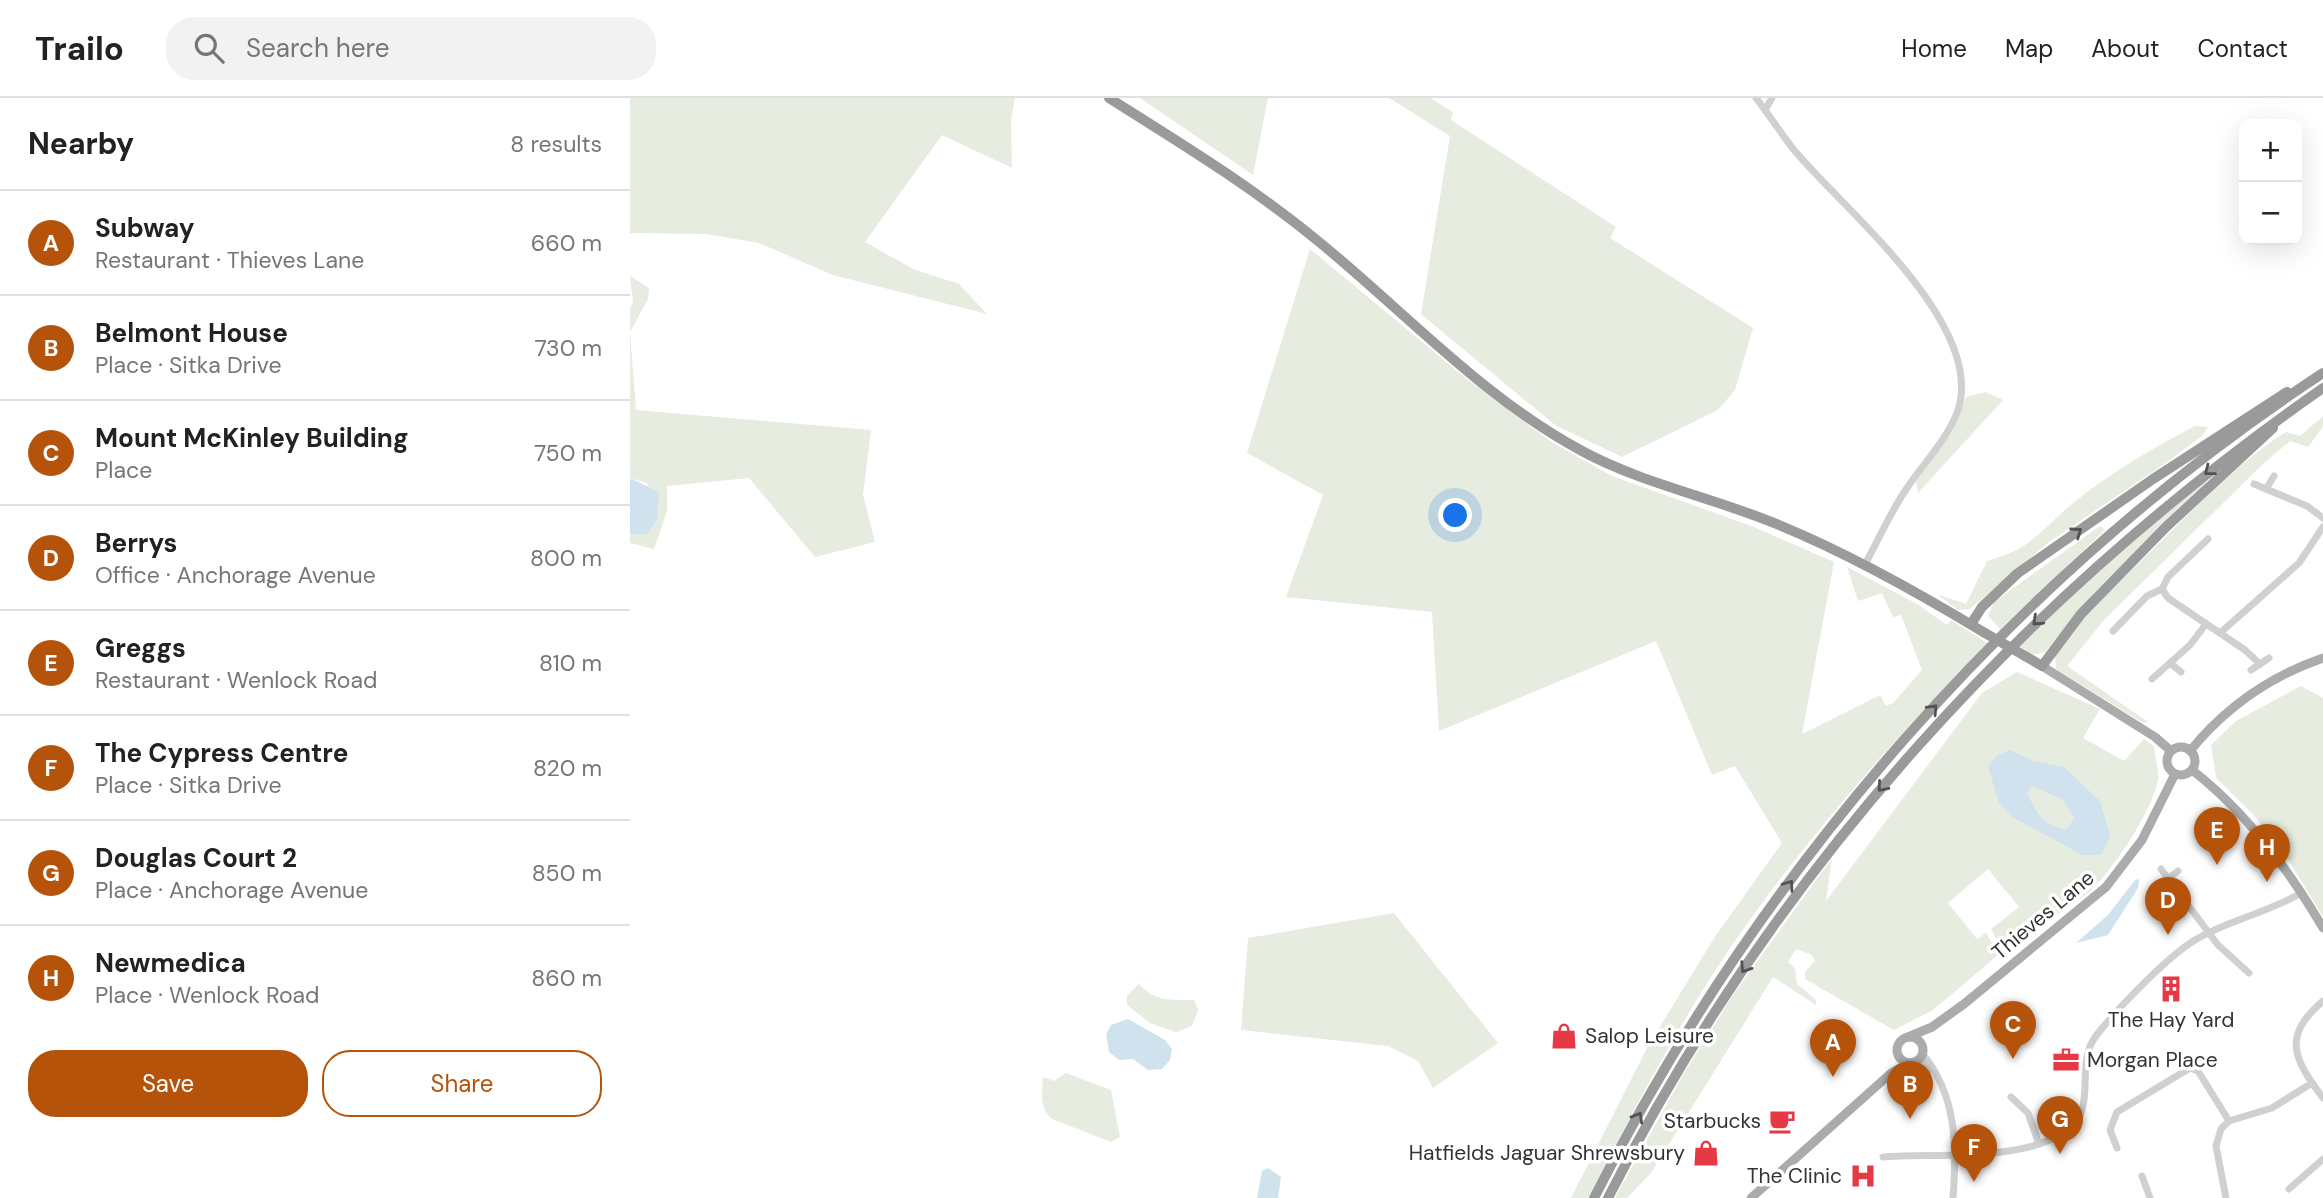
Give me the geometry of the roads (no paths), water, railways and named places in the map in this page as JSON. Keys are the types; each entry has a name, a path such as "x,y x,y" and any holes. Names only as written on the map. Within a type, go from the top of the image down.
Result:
{"highway":[{"path":"1109,98 1243,181 1319,242 1493,391 1582,451 1637,474 1779,525 1864,566 2042,666 2081,614 2166,527 2266,437 2280,418"},
{"path":"1594,1198 1653,1090 1756,929 1811,854 1904,740 2004,635 2081,561 2161,492 2323,373"},
{"path":"1971,624 1982,607 2018,573 2278,396 2309,382"},
{"path":"1608,1198 1666,1092 1766,937 1899,766 2000,655 2103,559 2180,494 2323,388"}],"main road":[{"path":"2190,751 2223,715 2251,694 2295,668 2323,658"},
{"path":"2042,666 2155,737 2171,751"},
{"path":"2182,747 2190,751 2194,758 2192,770 2184,775 2175,774 2167,764 2171,751 2182,747"},
{"path":"2192,770 2254,831 2301,893 2323,928"},
{"name":"Thieves Lane","path":"1932,1027 2059,929 2106,887 2142,841 2175,774"},
{"path":"1890,1073 1899,1043 1932,1027"},
{"path":"1751,1198 1890,1073 1918,1055 1932,1027"},
{"path":"1908,1037 1918,1055"},
{"path":"1897,1054 1918,1055"}],"street":[{"path":"1756,98 1795,151 1870,228 1944,326 1960,359 1963,384 1957,413 1891,512 1864,566"},
{"path":"1765,110 1772,98"},
{"path":"2266,489 2274,476"},
{"path":"2254,484 2307,506 2323,518"},
{"path":"2220,633 2299,563 2323,527"},
{"path":"2113,631 2147,596 2162,589 2168,577 2207,544"},
{"path":"2162,589 2168,598 2260,664"},
{"path":"2152,679 2190,645 2206,624"},
{"path":"2251,670 2269,658"},
{"path":"2170,663 2181,672"},
{"path":"2161,869 2209,933 2249,974"},
{"path":"2169,878 2178,871"},
{"path":"1883,1157 2009,1151 2039,1144 2063,1134 2078,1121 2085,1103 2086,1054 2096,1035 2170,958 2209,933 2282,904 2301,893"},
{"path":"2323,1001 2303,1020 2295,1037 2297,1057 2323,1098"},
{"path":"1918,1055 1933,1070 1951,1113 1956,1153 1954,1198"},
{"path":"2117,1143 2110,1124 2117,1112 2190,1068 2198,1071 2229,1121"},
{"path":"2226,1198 2216,1146 2218,1134 2229,1121 2272,1108 2312,1083"},
{"path":"2011,1097 2028,1113 2039,1144"},
{"path":"2289,1189 2300,1183 2323,1159"},
{"path":"2142,1176 2150,1198"}],"water":[{"path":"630,478 659,492 657,520 647,534 630,534"},
{"path":"2010,750 2033,761 2064,767 2100,801 2110,836 2101,855 2082,855 2014,818 1999,803 1988,766 1995,757","holes":["2032,786 2063,800 2074,818 2067,829 2052,825 2042,818 2027,793"]},
{"path":"2139,879 2138,888 2108,935 2076,943 2108,915 2135,880"},
{"path":"1128,1019 1165,1040 1172,1049 1170,1060 1162,1069 1148,1070 1133,1059 1119,1060 1109,1052 1106,1034 1111,1025"},
{"path":"1268,1168 1281,1177 1278,1198 1257,1198 1262,1171"}],"place":[{"name":"Greggs","path":"2217,865"},
{"name":"Newmedica","path":"2267,882"},
{"name":"Berrys","path":"2168,935"},
{"name":"The Hay Yard","path":"2171,989"},
{"name":"Salop Leisure","path":"1564,1036"},
{"name":"Mount McKinley Building","path":"2013,1059"},
{"name":"Morgan Place","path":"2066,1060"},
{"name":"Subway","path":"1833,1077"},
{"name":"Belmont House","path":"1910,1119"},
{"name":"Starbucks","path":"1782,1121"},
{"name":"Hatfields Jaguar Shrewsbury","path":"1706,1153"},
{"name":"Douglas Court 2","path":"2060,1154"},
{"name":"The Clinic","path":"1863,1176"},
{"name":"The Cypress Centre","path":"1974,1182"}]}
